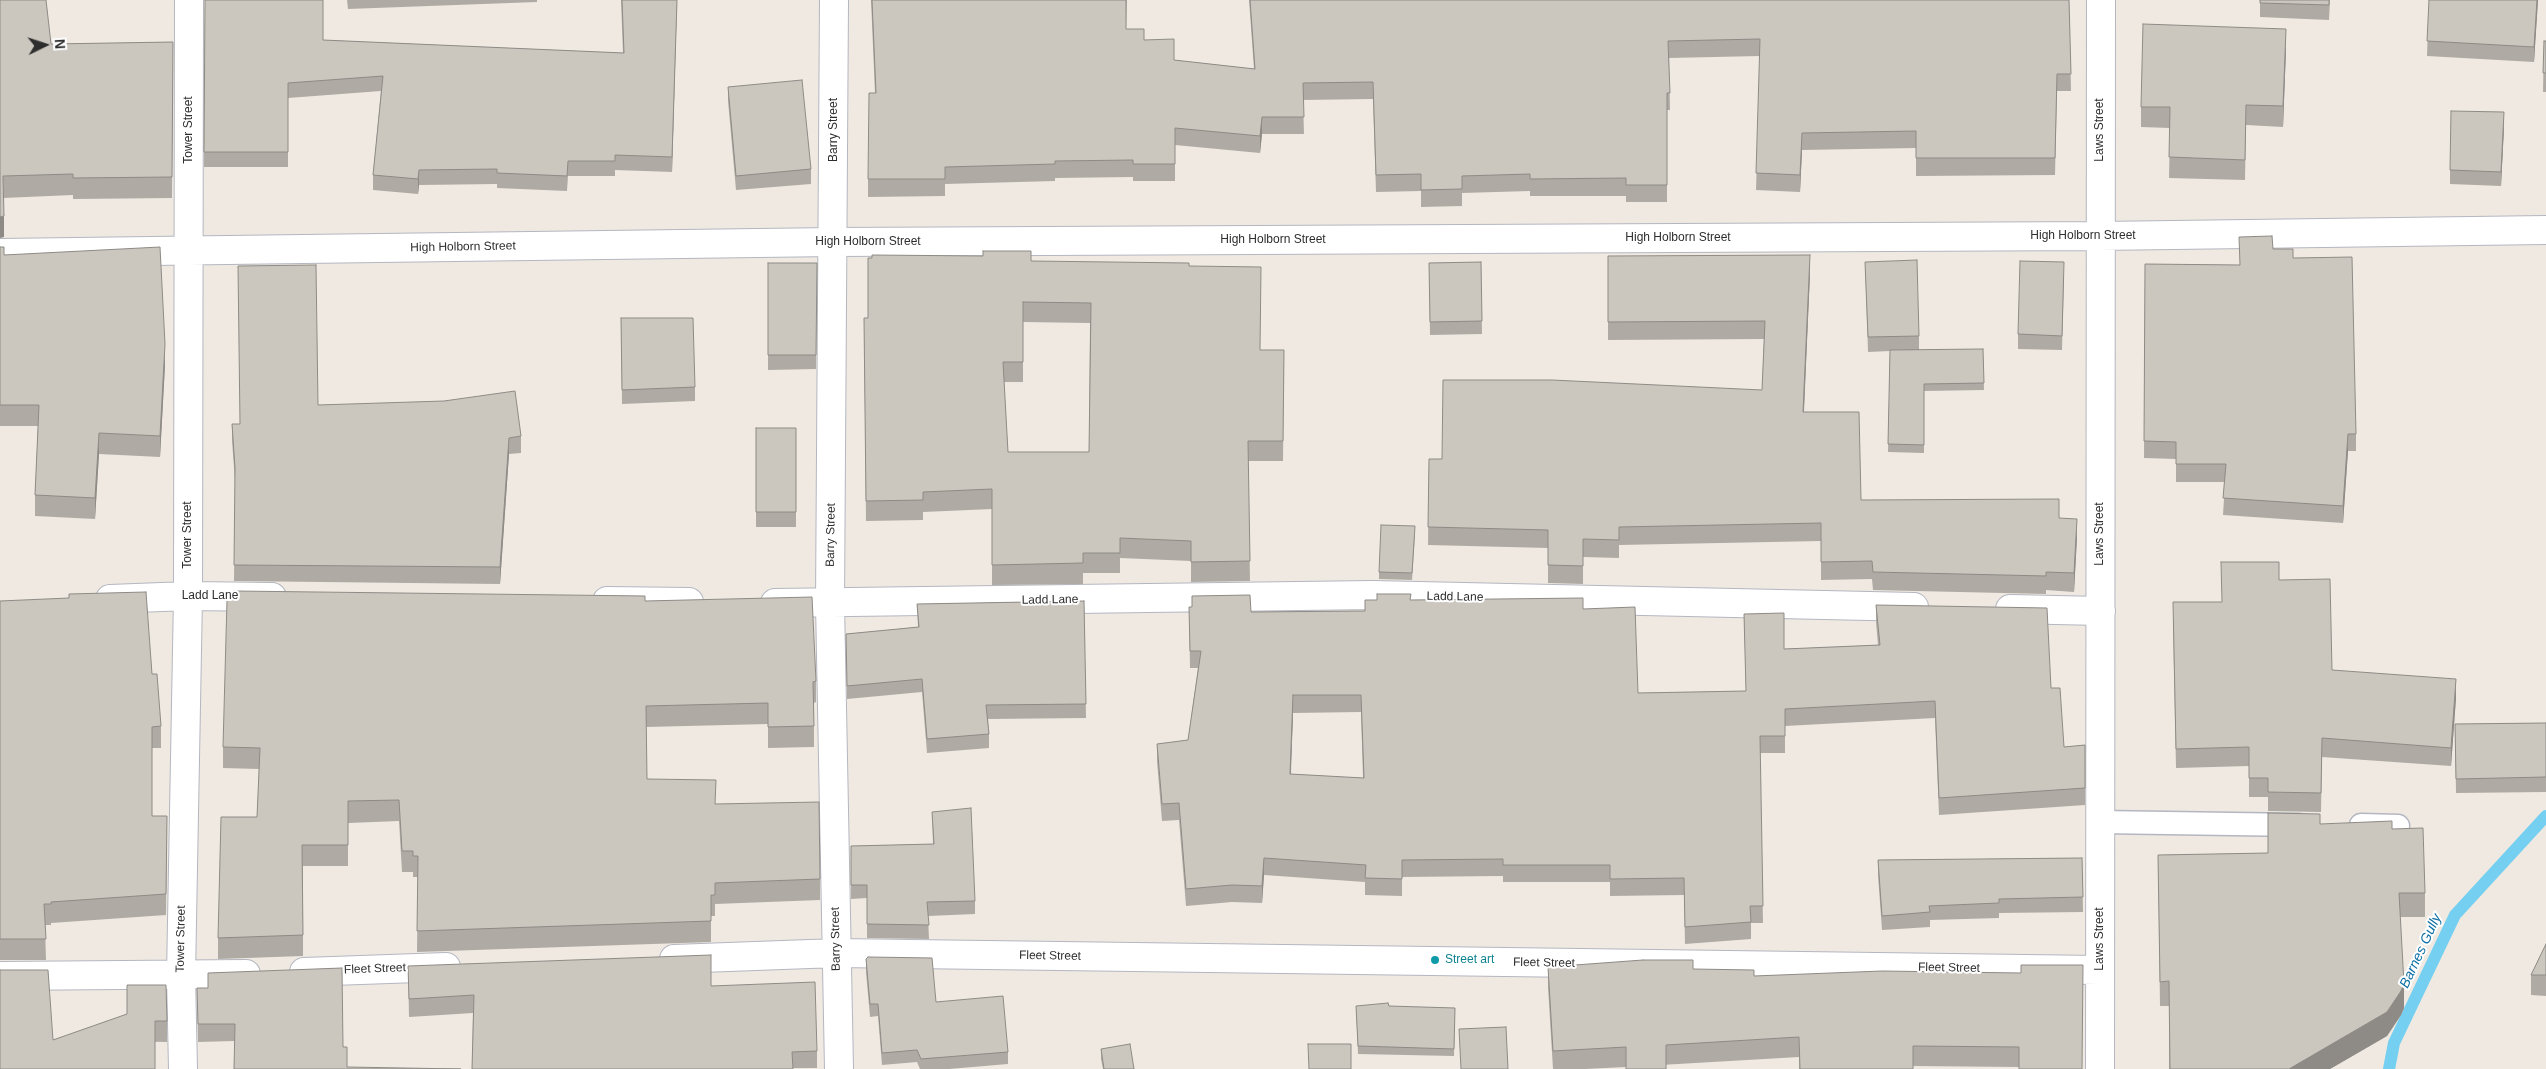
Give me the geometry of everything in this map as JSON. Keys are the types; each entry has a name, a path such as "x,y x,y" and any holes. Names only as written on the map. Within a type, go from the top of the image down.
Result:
{"street":[{"name":"Tower Street","path":"183,1069 180,976 188,596 189,0"},
{"name":"Barry Street","path":"834,0 834,242 830,603 839,1069"},
{"name":"Laws Street","path":"2100,1069 2099,236 2101,0"},
{"name":"High Holborn Street","path":"0,253 834,242 2099,236 2546,230"},
{"name":"Ladd Lane","path":"751,602 830,603 1374,595 1941,608"},
{"name":"Ladd Lane","path":"89,599 188,596 297,597"},
{"path":"583,600 712,602"},
{"path":"1981,609 2100,611"},
{"name":"Fleet Street","path":"648,960 837,953 2099,970"},
{"name":"Fleet Street","path":"0,976 180,976 469,966"}],"lane":[{"path":"2100,822 2398,826"}],"building":[{"path":"0,0 46,0 51,44 173,42 172,177 73,178 73,174 3,176 4,216 0,217"},
{"path":"205,0 323,0 323,40 624,53 622,0 677,0 672,157 615,155 615,161 568,161 567,176 497,173 497,169 419,170 418,179 373,175 383,76 288,83 288,152 204,152"},
{"path":"872,0 1126,0 1126,29 1144,29 1144,40 1174,39 1174,60 1255,69 1250,0 2069,0 2071,74 2057,74 2055,158 1916,158 1916,131 1802,133 1800,175 1756,173 1760,39 1668,41 1670,93 1667,93 1667,185 1626,185 1626,178 1530,179 1530,174 1462,176 1462,189 1421,190 1421,174 1376,175 1373,82 1303,83 1304,117 1262,117 1260,136 1175,128 1175,164 1133,164 1133,160 1055,161 1055,164 945,167 945,179 868,179 869,93 876,93"},
{"path":"2260,0 2329,0 2329,5 2260,3"},
{"path":"2429,0 2537,0 2534,47 2427,41"},
{"path":"2143,24 2286,29 2283,106 2246,105 2245,160 2169,157 2170,107 2141,107"},
{"path":"2544,41 2546,41 2546,73 2543,73"},
{"path":"802,80 811,169 736,176 728,87"},
{"path":"2451,111 2504,112 2501,172 2450,170"},
{"path":"2272,236 2273,249 2293,249 2293,258 2352,257 2356,434 2348,434 2343,506 2223,498 2226,464 2176,464 2176,442 2144,441 2145,264 2240,265 2239,237"},
{"path":"0,247 4,247 4,255 160,247 165,344 160,436 99,433 95,498 35,495 39,405 0,405"},
{"path":"983,251 1031,251 1031,261 1189,263 1189,266 1261,267 1260,350 1284,350 1283,441 1248,441 1250,561 1191,562 1191,541 1120,538 1120,553 1083,553 1083,563 992,565 992,489 923,492 923,500 866,501 864,318 868,318 868,258 872,258 872,255 983,256","holes":["1023,302 1091,303 1089,452 1008,452 1003,362 1023,362"]},
{"path":"1810,255 1803,412 1859,412 1861,500 2059,499 2059,518 2077,519 2074,573 2046,572 2046,576 1873,572 1872,561 1821,562 1821,523 1619,527 1619,540 1583,539 1583,566 1548,565 1548,530 1428,527 1429,459 1442,459 1443,380 1552,380 1762,390 1765,321 1608,322 1608,256"},
{"path":"1917,260 1919,336 1868,337 1865,262"},
{"path":"2020,261 2064,262 2062,336 2018,334"},
{"path":"1481,262 1482,321 1430,322 1429,263"},
{"path":"768,263 817,263 816,355 768,355"},
{"path":"316,265 318,405 444,401 515,391 521,436 509,438 500,567 234,565 235,468 232,424 240,424 238,266"},
{"path":"621,318 693,318 695,387 622,390"},
{"path":"1983,349 1984,383 1924,384 1924,445 1888,444 1890,350"},
{"path":"756,428 796,428 796,512 756,512"},
{"path":"1381,525 1415,526 1412,573 1379,572"},
{"path":"2221,562 2279,562 2279,580 2330,579 2332,670 2456,679 2451,748 2322,738 2321,793 2268,792 2268,778 2249,778 2249,747 2176,749 2173,602 2222,602"},
{"path":"234,591 645,596 645,601 812,597 816,681 813,682 814,726 768,727 768,703 646,706 647,779 716,780 715,804 819,802 820,879 715,883 715,895 711,895 711,921 417,931 418,856 413,856 413,851 402,851 399,800 348,801 348,845 302,845 303,935 218,938 221,817 257,817 260,748 223,747 227,600 234,600"},
{"path":"146,592 152,674 157,674 161,726 152,727 152,816 167,816 166,894 51,902 51,904 44,904 46,939 0,939 0,601 69,598 69,594"},
{"path":"1377,594 1411,594 1410,600 1583,598 1583,609 1635,607 1638,693 1746,691 1744,614 1784,613 1784,649 1880,645 1876,605 2047,608 2051,688 2060,688 2064,747 2085,745 2085,788 1939,798 1935,701 1785,709 1785,736 1760,736 1763,906 1750,906 1751,922 1685,927 1684,878 1610,879 1610,865 1503,865 1503,859 1402,860 1402,879 1365,878 1366,865 1264,858 1262,886 1232,885 1186,889 1179,803 1162,804 1157,744 1188,740 1201,651 1190,651 1189,607 1192,607 1192,596 1250,595 1251,612 1365,611 1365,600 1377,600","holes":["1293,695 1361,695 1364,778 1290,774"]},
{"path":"1084,601 1086,704 986,705 989,734 927,739 922,679 847,686 846,634 919,627 917,604"},
{"path":"2546,723 2546,777 2456,779 2455,724"},
{"path":"971,808 975,901 927,902 929,925 867,924 867,885 851,885 851,846 934,844 932,812"},
{"path":"2268,813 2320,814 2320,824 2392,821 2392,829 2423,828 2425,893 2399,893 2404,984 2387,1012 2289,1069 2170,1069 2169,981 2160,982 2158,855 2268,853"},
{"path":"2082,858 2083,897 1999,899 1999,903 1929,906 1930,912 1882,916 1878,860"},
{"path":"2546,944 2546,975 2531,975"},
{"path":"711,955 711,986 815,982 817,1051 792,1052 793,1069 472,1069 474,995 409,999 408,966"},
{"path":"868,957 932,958 936,1002 1003,996 1008,1052 921,1059 917,1050 882,1053 878,1004 870,1004 866,959"},
{"path":"1643,960 1693,960 1693,969 1754,970 1754,976 1882,971 2021,973 2021,965 2083,965 2082,1069 2019,1069 2019,1047 1913,1046 1913,1069 1800,1069 1799,1037 1666,1045 1666,1069 1626,1069 1626,1047 1553,1051 1548,967"},
{"path":"342,968 343,1047 347,1047 347,1067 461,1069 234,1069 235,1024 198,1024 197,988 208,988 208,973"},
{"path":"0,970 48,970 53,1040 127,1014 127,985 166,985 167,1021 155,1021 155,1069 0,1069"},
{"path":"1388,1003 1389,1006 1455,1008 1454,1049 1358,1046 1356,1006"},
{"path":"1506,1027 1508,1069 1461,1069 1459,1029"},
{"path":"1130,1044 1134,1069 1104,1069 1101,1049"},
{"path":"1308,1044 1351,1044 1351,1069 1309,1069"}],"waterway":[{"name":"Barnes Gully","path":"2389,1069 2394,1043 2455,915 2546,816"}],"place":[{"name":"Street art","path":"1435,960"}]}
